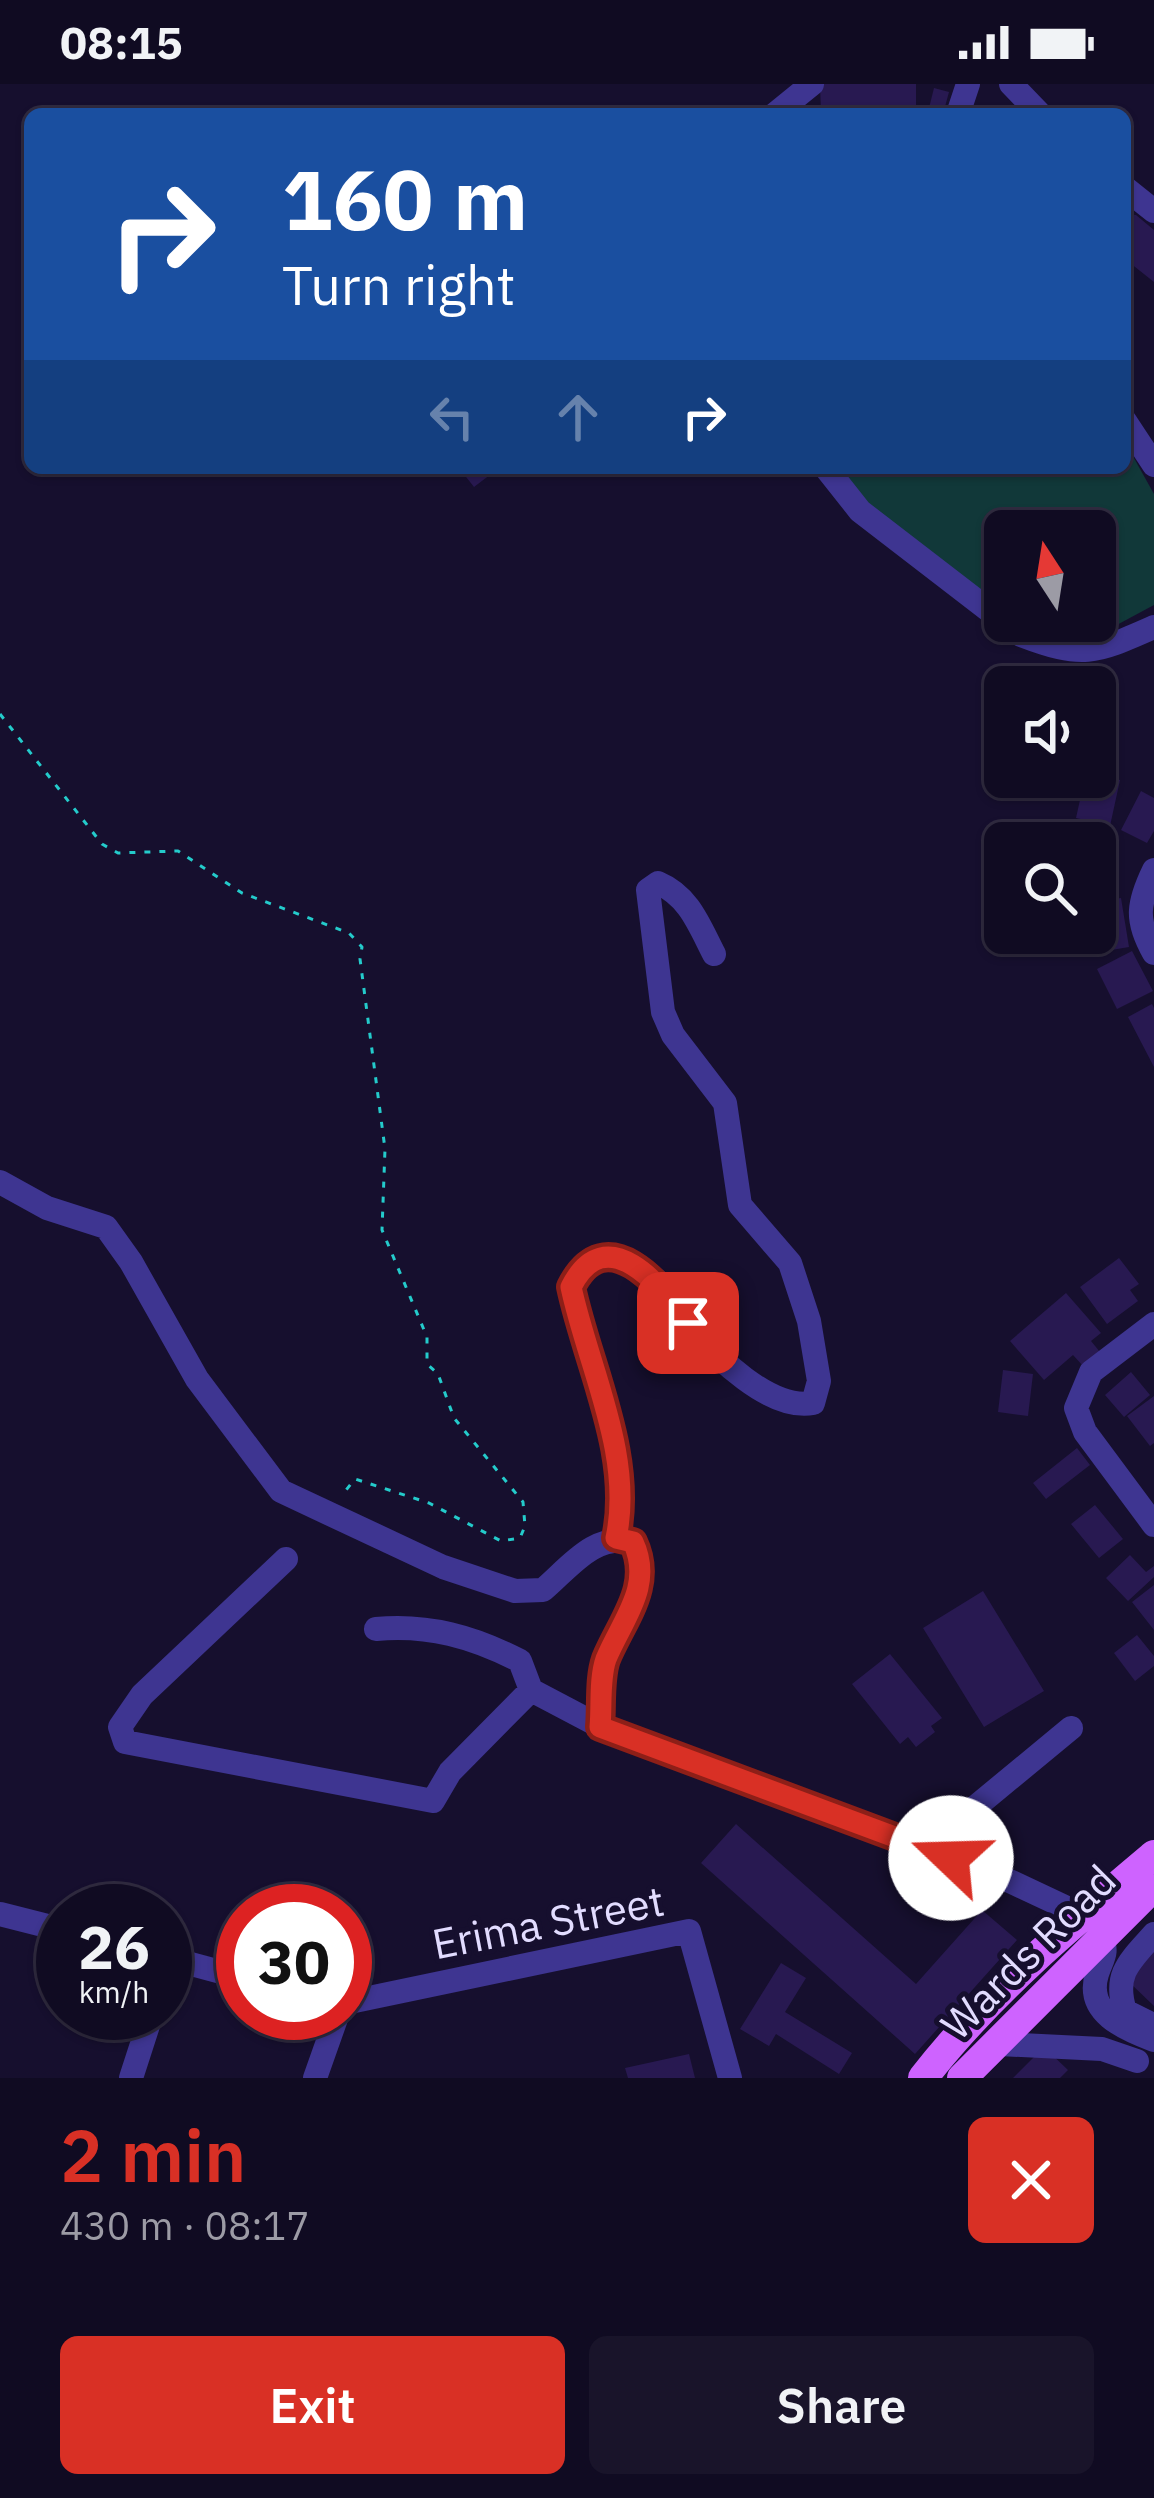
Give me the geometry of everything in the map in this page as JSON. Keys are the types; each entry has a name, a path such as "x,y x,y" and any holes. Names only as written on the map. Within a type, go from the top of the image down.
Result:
{"main road":[{"name":"Wards Road","path":"963,2077 1096,1936 1154,1855"},
{"name":"Wards Road","path":"923,2078 956,2036 1096,1936 1154,1886"}],"street":[{"path":"782,108 812,84"},
{"path":"1011,84 1034,108"},
{"path":"1131,430 1154,465"},
{"path":"831,474 860,511 1021,635 1094,654 1154,627"},
{"path":"1154,870 1139,902 1138,916 1154,952"},
{"path":"616,1538 623,1508 610,1430 571,1287 581,1266 599,1258 620,1258 660,1284 712,1349 757,1385 798,1406 813,1403 819,1381 809,1321 790,1263 740,1205 725,1103 673,1035 664,1012 648,890 658,883 675,890 714,954"},
{"path":"0,1182 47,1208 106,1227 196,1378 281,1492 443,1567 515,1591 543,1590 596,1543 616,1538 633,1542 642,1560 641,1573 629,1615 604,1663 600,1727"},
{"path":"1151,1334 1091,1372 1076,1408 1085,1432 1154,1526"},
{"path":"286,1559 142,1695 120,1727 125,1742 433,1801 450,1772 531,1690"},
{"path":"376,1629 438,1630 490,1646 520,1661 531,1690 600,1727 951,1858 1096,1936"},
{"path":"951,1858 973,1809 1071,1728"},
{"path":"1096,1936 1154,1903"},
{"path":"0,1914 36,1923"},
{"name":"Erima Street","path":"372,1997 689,1931 730,2078"},
{"path":"1154,1934 1119,1975 1118,1990 1125,2011 1154,2026"},
{"path":"1096,1936 1095,1980 1101,2008 1144,2055"},
{"path":"130,2078 143,2040"},
{"path":"315,2078 328,2040"},
{"path":"999,2044 1102,2048 1144,2055"}],"path":[{"path":"0,714 102,844 118,853 178,850 242,893 349,933 362,947 385,1149 382,1230 427,1336 427,1364 438,1374 454,1418 524,1502 525,1526 520,1538 501,1541 429,1503 355,1479 339,1499 312,1506"}],"green space":[{"path":"1131,453 1154,494 1154,605 1116,625 1116,510 984,510 984,603 862,509 835,474 1131,474"},
{"path":"1056,642 1085,642 1072,649"}],"building":[{"path":"820,84 916,84 916,108 821,108"},
{"path":"934,88 949,92 945,108 929,108"},
{"path":"1131,215 1154,230 1154,282 1131,264"},
{"path":"464,474 491,474 474,487"},
{"path":"1116,779 1120,780 1111,822 1076,818 1080,798 1116,798"},
{"path":"1141,791 1154,798 1154,831 1147,843 1121,830"},
{"path":"1121,898 1129,947 1116,949 1116,899"},
{"path":"1132,951 1153,991 1117,1009 1097,969"},
{"path":"1152,1004 1154,1008 1154,1067 1128,1017"},
{"path":"1119,1258 1139,1284 1130,1290 1138,1301 1107,1324 1080,1287"},
{"path":"1066,1293 1101,1333 1091,1341 1100,1352 1083,1366 1073,1355 1044,1380 1010,1341"},
{"path":"1003,1370 1033,1374 1028,1416 998,1412"},
{"path":"1131,1372 1150,1395 1124,1417 1105,1395"},
{"path":"1154,1396 1154,1443 1150,1446 1127,1416"},
{"path":"1077,1448 1090,1465 1046,1499 1033,1483"},
{"path":"1095,1505 1123,1539 1099,1558 1071,1524"},
{"path":"1130,1555 1146,1572 1154,1566 1154,1577 1128,1601 1106,1578"},
{"path":"1154,1585 1154,1630 1132,1602"},
{"path":"983,1591 1044,1691 984,1727 923,1628"},
{"path":"1137,1635 1154,1656 1154,1666 1135,1681 1114,1653"},
{"path":"890,1654 942,1718 931,1726 935,1732 916,1747 908,1737 900,1744 852,1684"},
{"path":"736,1824 916,1984 982,1910 1017,1940 915,2054 701,1863"},
{"path":"1154,1945 1154,2006 1129,1982"},
{"path":"781,1963 806,1978 785,2012 852,2053 839,2074 776,2034 769,2046 740,2029"},
{"path":"1044,2047 1068,2070 1060,2078 1013,2078"},
{"path":"689,2054 695,2078 628,2078 625,2068"}],"route":[{"path":"688,1323 660,1284 620,1258 599,1258 581,1266 571,1287 606,1411 623,1508 616,1538 633,1542 642,1560 640,1585 629,1615 604,1663 600,1727 951,1858"}]}
